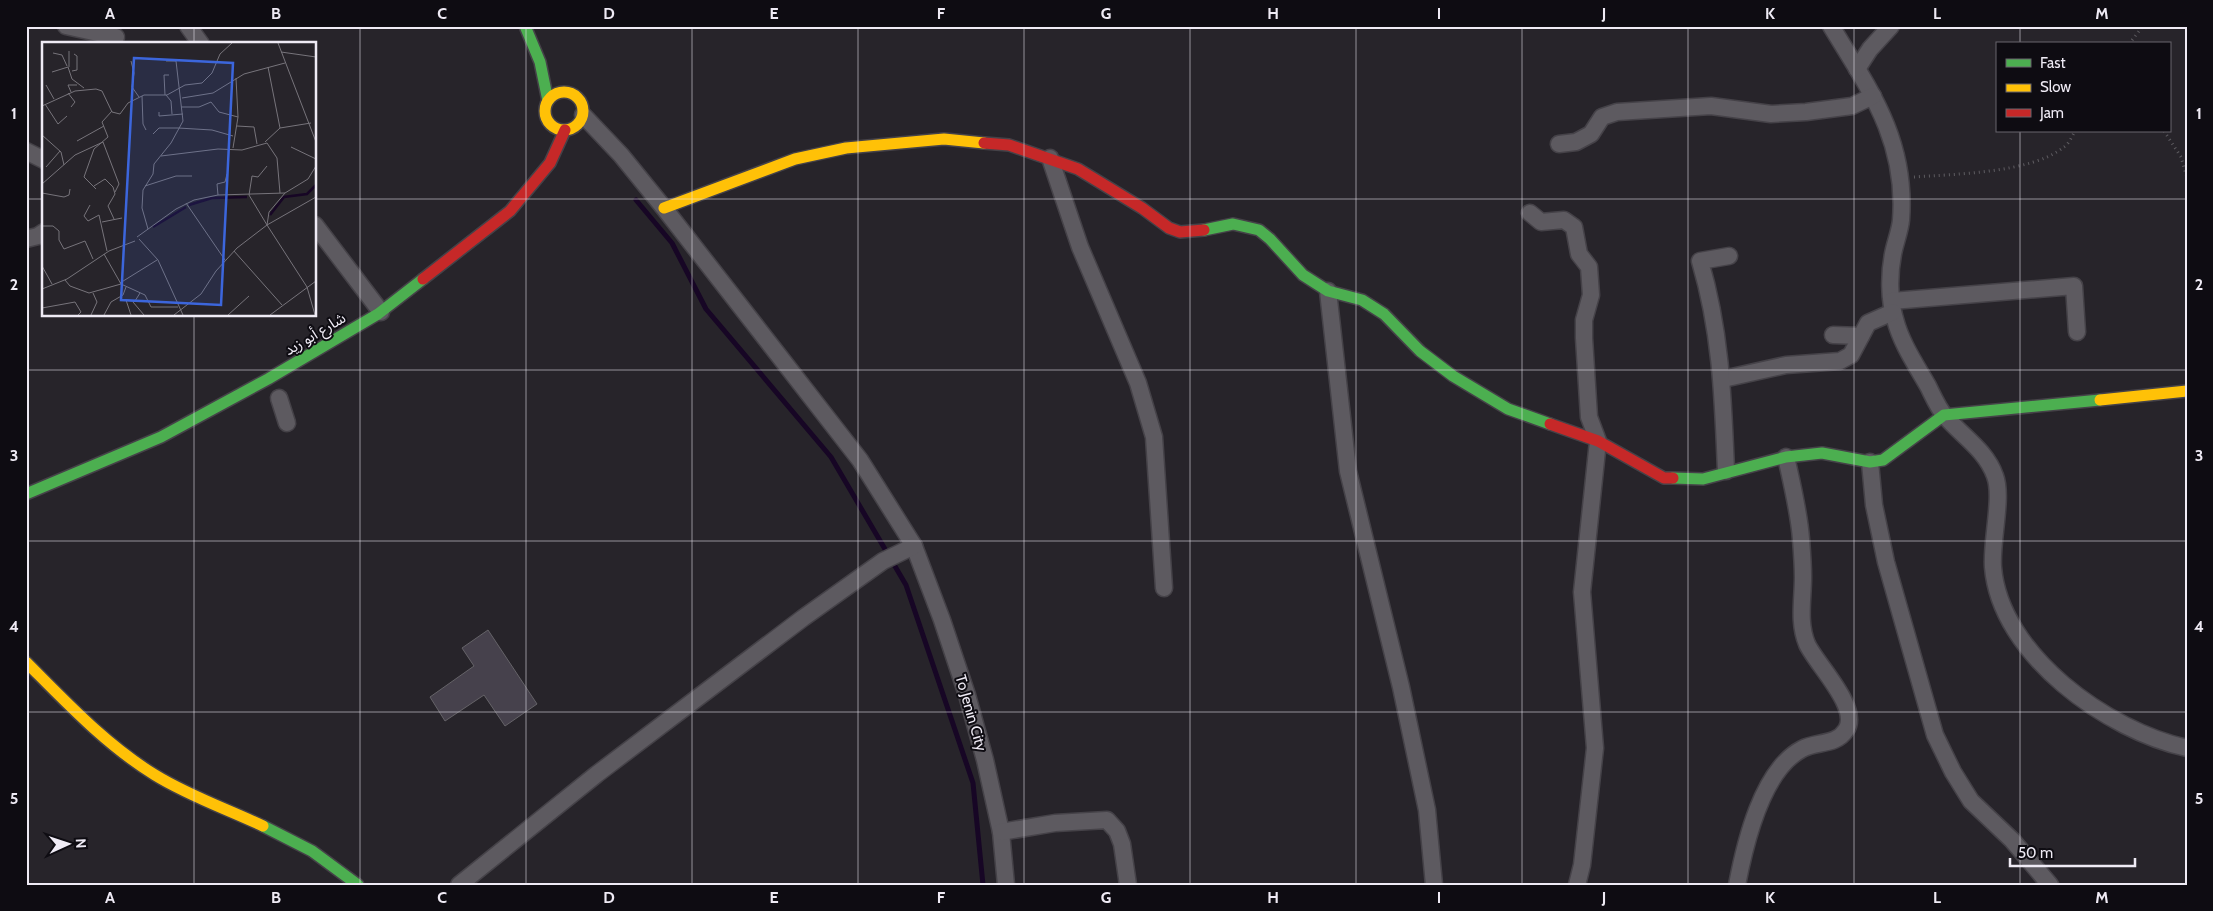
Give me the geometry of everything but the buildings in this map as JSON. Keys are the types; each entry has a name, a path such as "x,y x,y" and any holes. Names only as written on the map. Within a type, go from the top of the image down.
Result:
{"street":[{"path":"66,26 117,36"},
{"path":"188,26 200,42"},
{"path":"525,26 536,51 547,85 548,101 545,111 549,123 553,127 565,130 576,125 583,115 581,102 572,94 564,77"},
{"path":"1831,26 1882,112 1892,139 1900,178 1900,222 1892,257 1893,306 1905,344 1944,415 1988,461 1996,476 1998,493 1993,545 1993,568 2000,597 2018,633 2035,656 2081,700 2114,721 2142,735 2187,748"},
{"path":"1857,69 1870,49 1890,26"},
{"path":"548,101 560,92 572,94"},
{"path":"1559,144 1576,142 1591,134 1602,117 1617,112 1711,106 1771,114 1806,112 1852,106 1873,96"},
{"name":"To Jenin City","path":"583,115 621,155 664,208 860,460 914,546 942,620 967,695 985,760 1001,832 1006,885"},
{"name":"شارع أبو زيد","path":"26,494 161,437 268,380 381,312 510,211 550,163 565,130"},
{"path":"664,208 795,159 846,148 944,139 1009,145 1050,158 1078,170 1142,208 1169,228 1180,232 1193,232 1212,226 1233,224 1259,230 1270,239 1303,275 1328,291 1362,300 1384,314 1420,351 1446,371 1508,409 1598,441 1664,478 1703,479 1726,471 1786,457 1822,453 1870,462 1882,460 1915,438 1944,415 2187,391"},
{"path":"26,151 42,159"},
{"path":"1050,158 1080,247 1138,383 1154,437 1164,588"},
{"path":"1530,213 1541,222 1564,220 1574,227 1580,254 1589,267 1591,295 1584,320 1584,338 1589,417 1598,441 1582,592 1595,748 1582,865 1577,885"},
{"path":"316,226 381,312"},
{"path":"26,240 42,233"},
{"path":"1726,471 1723,379 1709,293 1700,261 1729,256"},
{"path":"1723,379 1745,372 1786,365 1840,362 1852,355 1868,324 1893,306 2074,286 2077,332"},
{"path":"1328,291 1348,471 1399,678 1425,800 1434,885"},
{"path":"1833,335 1861,336"},
{"path":"279,398 287,423"},
{"path":"1736,885 1741,861 1761,802 1775,774 1787,758 1804,748 1834,740 1846,731 1849,722 1847,708 1807,644 1801,619 1803,578 1801,538 1786,457"},
{"path":"1870,462 1874,505 1886,562 1935,735 1952,772 1971,801 2012,840 2050,885"},
{"path":"459,885 597,774 803,618 883,560 914,546"},
{"path":"26,662 91,728 155,774 217,807 272,830 312,851 358,885"},
{"path":"1001,832 1054,822 1107,820 1117,831 1122,844 1128,885"}],"path":[{"path":"2131,42 2143,26"},
{"path":"1900,178 1988,171 2045,159 2066,146 2074,132"},
{"path":"2165,132 2181,157 2187,178"}],"waterway":[{"path":"636,200 672,243 706,309 831,457 906,585 973,783 983,885"}],"traffic: fast":[{"path":"525,26 540,62 548,101"},
{"path":"1204,230 1233,224 1259,230 1270,239 1303,275 1328,291 1362,300 1384,314 1420,351 1453,376 1508,409 1550,424"},
{"path":"26,494 161,437 268,379 378,314 423,279"},
{"path":"1673,478 1703,479 1786,457 1822,453 1870,462 1883,460 1944,415 2100,400"},
{"path":"263,826 312,851 358,885"}],"traffic: slow":[{"path":"564,92 577,98 583,111 577,124 564,130 551,124 545,111 551,98 564,92"},
{"path":"664,208 795,159 846,148 944,139 984,143"},
{"path":"2100,400 2187,391"},
{"path":"26,662 103,737 137,763 181,789 263,826"}],"traffic: jam":[{"path":"423,279 510,211 550,163 565,130"},
{"path":"984,143 1009,145 1078,169 1142,208 1169,228 1180,232 1204,230"},
{"path":"1550,424 1598,441 1664,478 1673,478"}]}
